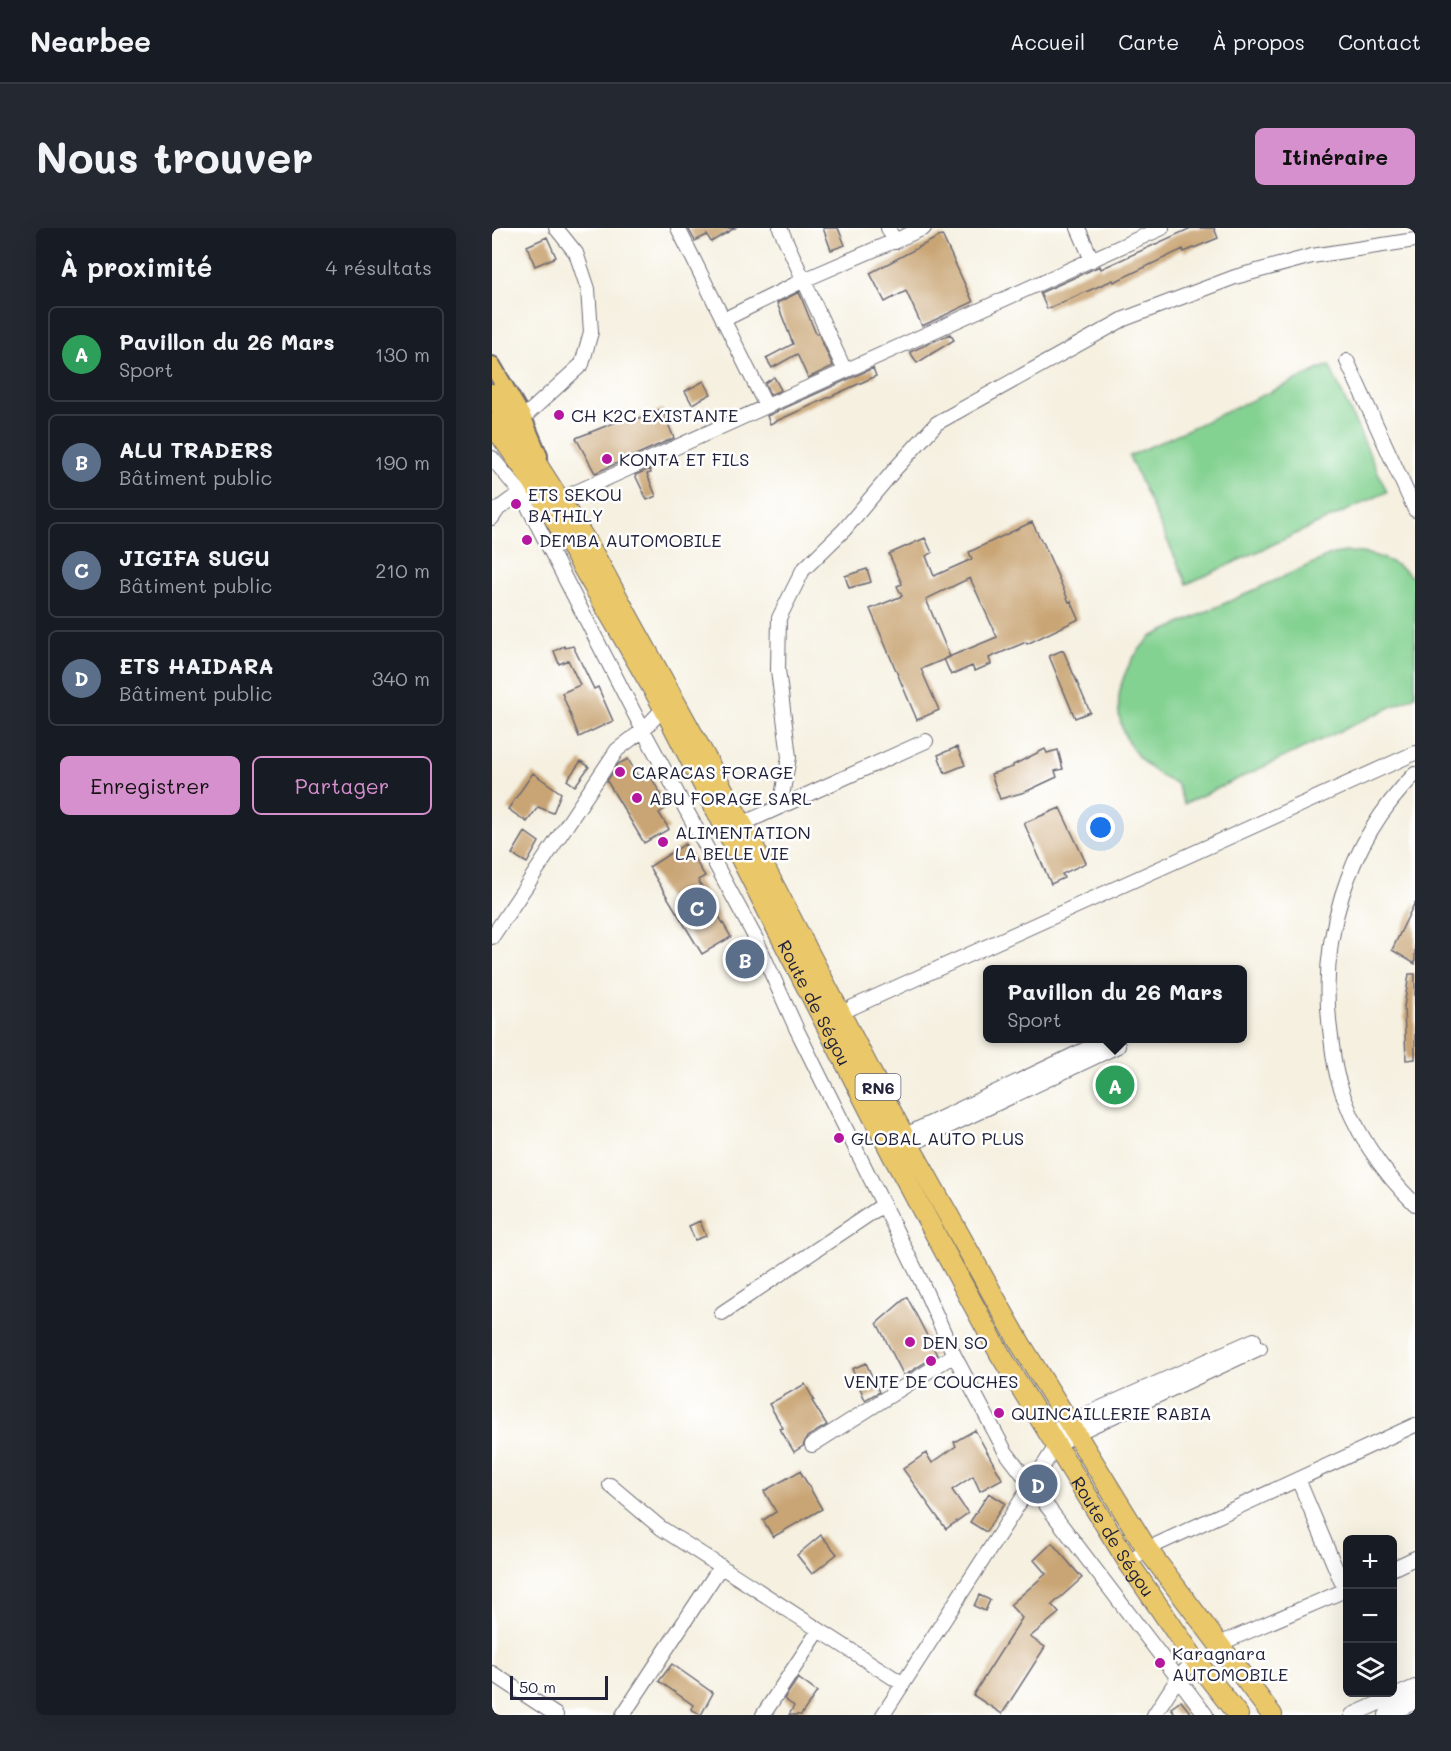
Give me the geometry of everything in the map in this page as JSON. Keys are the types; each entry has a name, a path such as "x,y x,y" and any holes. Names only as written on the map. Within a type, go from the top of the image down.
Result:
{"highway":[{"name":"Route de Ségou","path":"492,394 535,486 664,708 832,1019 898,1145 1000,1354 1128,1562 1195,1660 1238,1715"},
{"name":"Route de Ségou","path":"492,423 510,435 521,466 535,486 561,499 591,549 742,824 832,1019"},
{"name":"Route de Ségou","path":"898,1145 1147,1549 1272,1715"}],"main road":[{"name":"Route de Ségou","path":"492,365 510,435"}],"street":[{"path":"510,435 582,364 591,332 588,289 576,253 556,228"},
{"path":"678,228 766,406"},
{"path":"780,228 845,371"},
{"path":"888,228 895,242"},
{"path":"723,320 804,280 924,228"},
{"path":"1078,228 1092,260"},
{"path":"561,499 1162,228"},
{"path":"780,807 789,757 778,670 779,618 803,570 844,530 937,423 1124,318 1235,277 1312,256 1415,240"},
{"path":"1347,361 1415,510"},
{"path":"492,458 535,486 643,730 756,939 797,1030 954,1355 1005,1451 1206,1715"},
{"path":"492,518 498,509 535,486"},
{"path":"492,938 617,750 643,730 664,708"},
{"path":"742,824 926,741"},
{"path":"832,1019 853,1007 1415,753"},
{"path":"1415,774 1385,810 1358,852 1342,892 1331,933 1326,976 1327,1015 1339,1083 1354,1120 1371,1151 1403,1193 1415,1204"},
{"path":"898,1145 1112,1043"},
{"path":"722,1313 883,1205"},
{"path":"883,1715 1030,1486 1053,1440 1072,1428 1257,1344"},
{"path":"812,1445 954,1355"},
{"path":"1128,1562 1147,1549 1415,1425"},
{"path":"1298,1479 1343,1582"},
{"path":"610,1485 662,1528 903,1684"},
{"path":"1397,1567 1415,1558"},
{"path":"623,1715 721,1566"},
{"path":"1219,1644 1343,1591"},
{"path":"763,1715 819,1630"},
{"path":"1154,1715 1178,1678 1195,1660"},
{"path":"492,1673 556,1715"},
{"path":"1352,1715 1415,1687"},
{"path":"1386,1715 1415,1702"}],"green space":[{"path":"1329,365 1387,492 1187,584 1129,456"},
{"path":"1347,552 1384,558 1400,567 1415,580 1415,696 1184,804 1177,784 1155,772 1138,756 1126,738 1120,718 1119,698 1124,677 1134,656 1151,637 1333,554"}],"building":[{"path":"688,228 735,228 711,242 707,235 695,241"},
{"path":"823,228 838,228 845,245 831,250"},
{"path":"1191,228 1214,228 1218,238 1184,252 1183,249 1114,282 1113,280 1047,309 1040,293 1100,266 1101,269"},
{"path":"942,235 973,302 922,326 906,291 885,302 870,273"},
{"path":"547,237 556,257 535,266 527,246"},
{"path":"799,292 816,334 818,333 833,366 808,378 797,354 772,368 766,358 793,344 777,303"},
{"path":"950,334 954,340 917,363 910,352"},
{"path":"873,368 876,376 770,424 767,416"},
{"path":"774,377 781,390 770,395 765,383"},
{"path":"704,381 711,394 692,404 685,391"},
{"path":"662,409 674,438 595,473 576,438 626,418 629,422"},
{"path":"650,469 651,473 647,474 656,496 647,500 635,475"},
{"path":"1032,522 1079,619 1027,644 1026,642 989,658 991,664 975,671 972,666 951,675 944,659 921,669 939,710 917,720 870,609 902,596 897,586 902,584 889,554 925,538 932,553 926,556 934,576 972,559 969,552","holes":["970,578 997,637 950,657 926,599"]},
{"path":"867,569 871,582 849,588 845,576"},
{"path":"564,646 565,648 573,646 594,689 598,687 613,721 579,737 562,693 580,685 568,660 559,664 554,651"},
{"path":"1063,650 1090,712 1075,718 1049,656"},
{"path":"957,747 965,765 945,773 938,755"},
{"path":"1045,749 1047,753 1058,750 1063,769 1055,771 1057,777 1025,792 1000,799 991,774 1013,767"},
{"path":"628,759 640,780 650,775 668,807 659,813 669,829 644,843 607,781 618,764"},
{"path":"581,761 589,767 575,786 567,780"},
{"path":"533,773 561,793 553,813 538,807 527,822 508,809"},
{"path":"1060,808 1086,863 1062,874 1064,878 1051,884 1024,823"},
{"path":"525,832 539,842 527,863 512,854"},
{"path":"685,844 705,876 698,880 731,937 702,954 649,867"},
{"path":"1415,902 1415,964 1392,950"},
{"path":"1409,974 1415,974 1415,1059 1406,1060 1404,1007"},
{"path":"700,1221 706,1236 695,1240 689,1226"},
{"path":"907,1297 937,1355 904,1376 877,1323"},
{"path":"866,1363 879,1392 865,1400 852,1369"},
{"path":"805,1384 814,1400 812,1401 827,1425 807,1437 803,1446 794,1452 769,1404"},
{"path":"975,1430 1002,1479 980,1491 973,1476 952,1490 968,1513 946,1529 903,1469 926,1453 932,1463 956,1446 954,1442"},
{"path":"800,1471 822,1509 773,1537 763,1520 776,1512 764,1491"},
{"path":"989,1493 1005,1503 986,1532 970,1522"},
{"path":"821,1535 837,1554 812,1574 797,1555"},
{"path":"1052,1543 1082,1578 1052,1605 1059,1613 1030,1637 1045,1647 1002,1714 973,1695 1022,1618 1010,1605 1046,1574 1034,1560"},
{"path":"979,1595 990,1600 985,1611 974,1606"},
{"path":"672,1664 713,1693 701,1715 691,1709 693,1705 659,1681"},
{"path":"798,1678 817,1692 801,1715 789,1715 794,1706 784,1699"},
{"path":"1181,1701 1192,1715 1176,1715 1171,1708"}],"place":[{"name":"CH K2C EXISTANTE","path":"559,415"},
{"name":"KONTA ET FILS","path":"607,459"},
{"name":"ETS SEKOU BATHILY","path":"516,504"},
{"name":"DEMBA AUTOMOBILE","path":"527,540"},
{"name":"CARACAS FORAGE","path":"620,772"},
{"name":"ABU FORAGE SARL","path":"637,798"},
{"name":"ALIMENTATION LA BELLE VIE","path":"663,842"},
{"name":"JIGIFA SUGU","path":"697,907"},
{"name":"ALU TRADERS","path":"745,959"},
{"name":"Pavillon du 26 Mars","path":"1115,1085"},
{"name":"GLOBAL AUTO PLUS","path":"839,1138"},
{"name":"DEN SO","path":"910,1342"},
{"name":"VENTE DE COUCHES","path":"931,1361"},
{"name":"QUINCAILLERIE RABIA","path":"999,1413"},
{"name":"ETS HAIDARA","path":"1038,1484"},
{"name":"Karagnara AUTOMOBILE","path":"1160,1663"}]}
